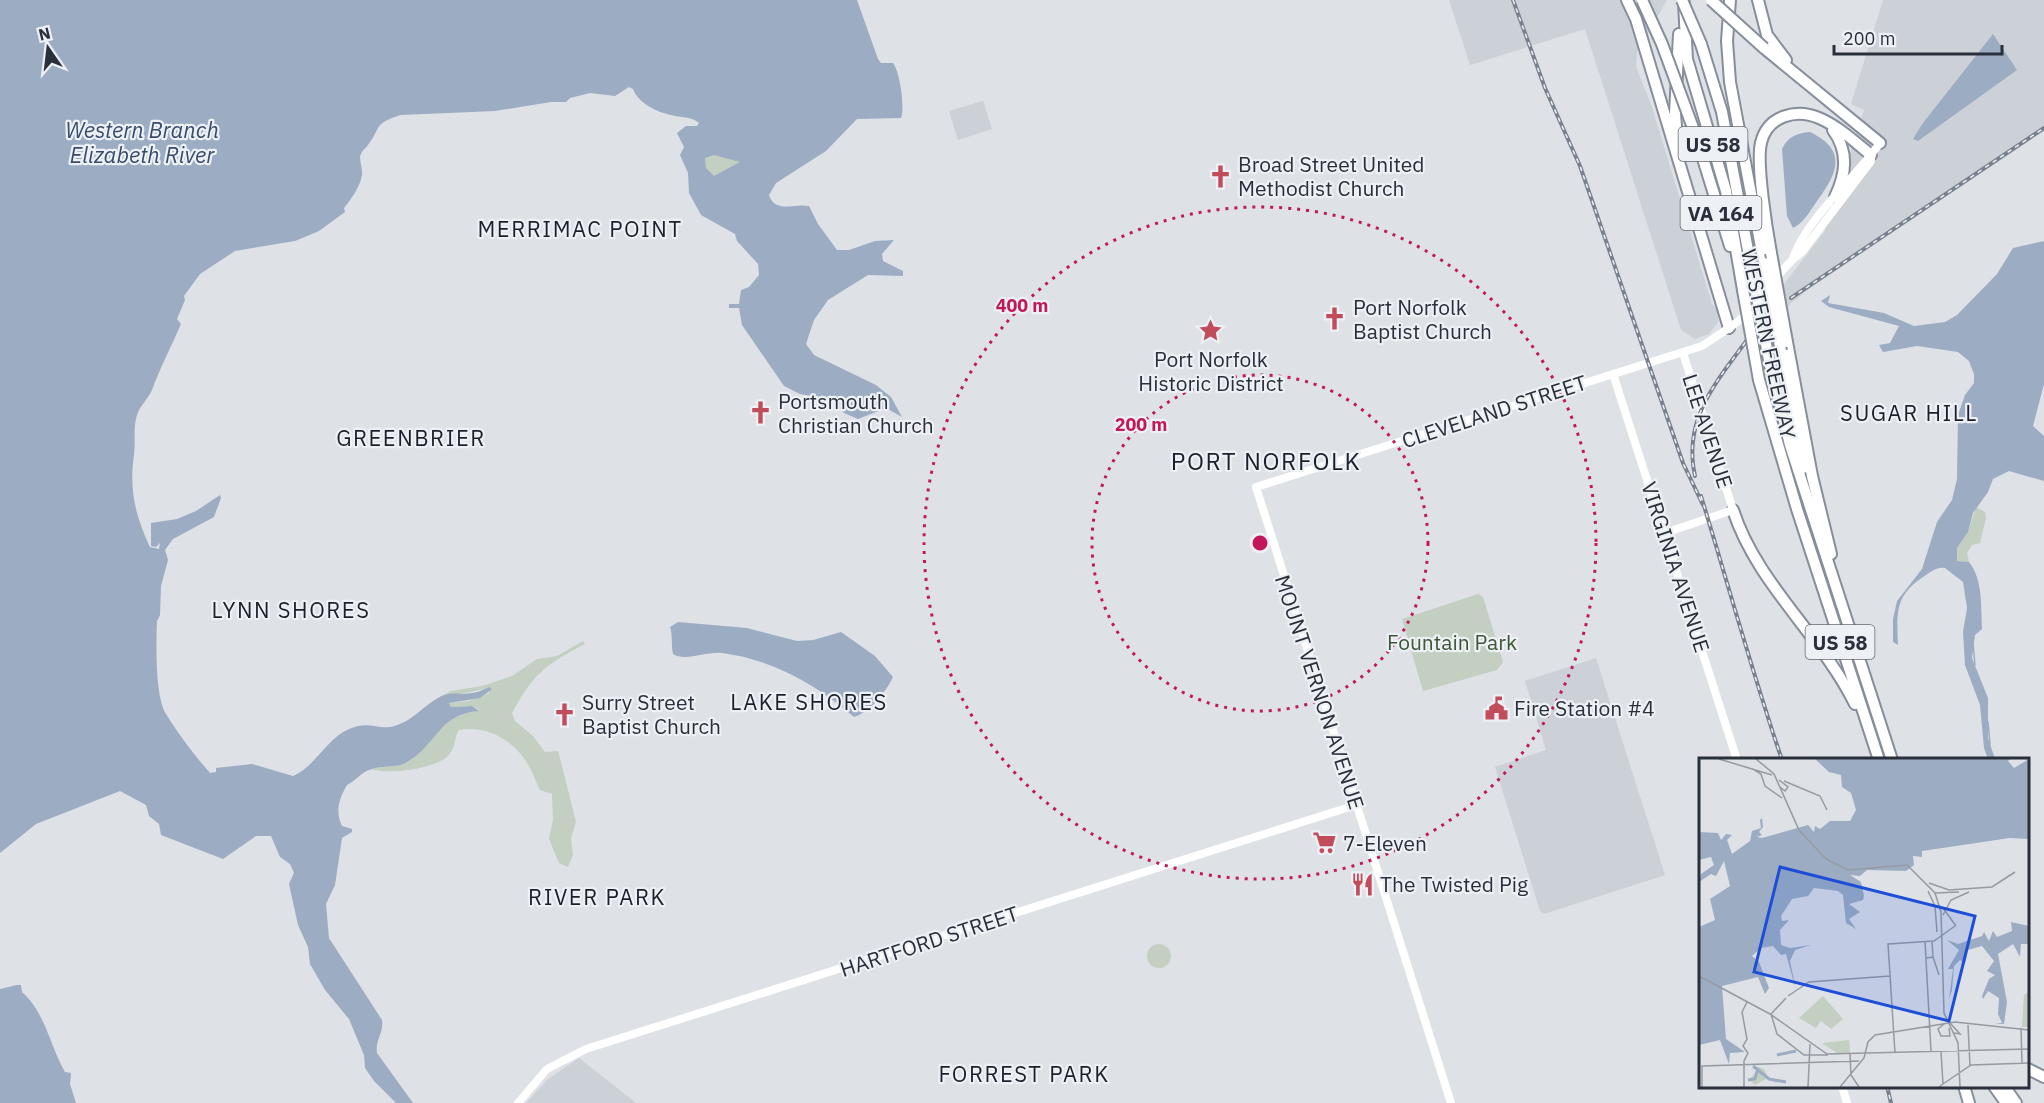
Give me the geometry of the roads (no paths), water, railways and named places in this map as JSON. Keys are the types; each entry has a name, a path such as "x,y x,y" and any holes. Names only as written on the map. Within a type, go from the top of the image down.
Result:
{"highway":[{"path":"1627,0 1636,19 1729,328"},
{"name":"WESTERN FREEWAY","path":"1642,0 1662,44 1696,136 1716,195 1743,290"},
{"path":"1683,171 1675,114 1678,44 1684,0"},
{"name":"WESTERN FREEWAY","path":"1684,0 1701,44 1722,112 1770,365 1782,417 1812,515"},
{"name":"US 58","path":"1684,0 1687,59 1726,191 1759,380 1794,499 1879,758"},
{"path":"1711,0 1764,48 1880,143"},
{"name":"US 58","path":"1730,0 1727,40 1730,82 1764,263 1784,347 1812,515 1892,758"},
{"path":"1758,0 1761,21 1771,42 1814,88"},
{"path":"1837,587 1784,347 1771,253 1760,145 1773,124 1789,114 1806,113 1827,122 1871,155"},
{"path":"1827,122 1839,138 1845,161 1844,180 1835,197"},
{"path":"1733,510 1752,556 1831,662 1872,738"},
{"path":"2029,1070 2044,1077"},
{"path":"1965,1088 1969,1103"},
{"path":"1995,1088 2006,1103"},
{"path":"2005,1088 2016,1103"}],"street":[{"path":"1792,259 1797,248 1835,197 1880,143"},
{"path":"1792,259 1802,252 1816,234 1871,161 1871,155"},
{"name":"CLEVELAND STREET","path":"1256,487 1702,346 1729,328 1755,305 1792,259"},
{"name":"LEE AVENUE","path":"1683,353 1733,510"},
{"name":"VIRGINIA AVENUE","path":"1614,374 1737,758"},
{"name":"MOUNT VERNON AVENUE","path":"1256,487 1451,1103"},
{"path":"1665,533 1733,510"},
{"name":"HARTFORD STREET","path":"518,1103 547,1069 559,1061 586,1050 1356,805"},
{"path":"1843,1088 1847,1103"}],"water":[{"name":"Western Branch Elizabeth River","path":"0,0 857,0 878,59 881,63 893,63 896,67 902,98 901,118 857,119 826,151 776,183 769,195 772,201 780,206 809,206 818,224 837,250 849,250 875,241 894,240 882,254 883,261 903,271 903,276 868,275 828,300 814,320 806,344 814,355 876,385 891,397 902,417 886,408 858,419 844,413 832,400 800,394 784,386 742,325 739,308 729,308 729,304 739,304 741,290 749,287 759,275 758,264 737,241 735,234 701,215 689,193 688,173 680,155 684,147 677,133 686,126 697,126 699,123 693,119 666,114 654,109 639,99 629,87 615,96 590,93 570,98 566,102 551,102 495,111 401,115 386,121 379,126 361,153 361,179 344,208 345,212 319,231 295,241 235,251 200,274 184,296 185,300 177,319 181,324 152,390 137,416 132,479 134,502 140,524 150,547 159,549 160,543 156,547 151,546 151,523 177,519 196,511 220,495 221,498 214,517 173,539 165,550 168,560 161,586 160,615 157,621 158,682 162,706 192,751 210,773 216,772 216,768 252,764 293,776 308,766 341,733 349,729 363,725 394,726 408,720 444,695 474,693 489,687 492,689 480,698 449,703 451,707 472,706 479,711 465,713 446,724 417,755 406,763 399,766 373,768 363,773 347,785 339,805 342,826 352,829 352,832 342,838 335,885 326,904 329,938 382,1020 377,1053 413,1103 396,1103 374,1081 365,1068 364,1055 349,1019 325,990 310,964 308,947 298,925 289,884 294,873 290,864 280,857 271,836 256,836 223,859 161,835 159,824 149,816 146,805 120,791 36,824 0,853","holes":["714,155 740,162 714,176 706,168 705,158"]},
{"path":"1993,34 2017,70 1918,141 1913,139 1923,123"},
{"path":"1810,132 1823,139 1831,147 1835,156 1835,165 1829,184 1806,218 1793,228 1787,216 1782,149 1793,136"},
{"path":"2044,241 2044,384 2033,426 2044,436 2044,481 2009,471 1993,479 1988,492 1973,513 1968,532 1957,548 1957,561 1969,562 1979,585 1982,629 1975,635 1972,658 1988,698 1988,738 1995,758 1988,758 1984,748 1980,705 1965,665 1963,632 1967,608 1963,582 1942,568 1936,569 1914,584 1899,606 1898,645 1893,642 1893,619 1897,601 1922,569 1937,522 1952,500 1957,479 1958,415 1965,395 1974,383 1974,374 1969,361 1958,352 1917,346 1883,352 1879,345 1890,343 1899,326 1829,307 1821,301 1830,295 1828,303 1884,313 1914,326 1945,322 1957,315 1997,274 2013,248"},
{"path":"678,622 747,628 797,641 813,640 841,632 875,656 893,677 876,701 860,715 854,717 825,694 776,667 722,653 690,657 673,654 670,627"},
{"path":"21,985 22,992 42,1019 65,1072 71,1073 70,1084 76,1103 0,1103 0,989"}],"waterway":[{"path":"1973,643 1975,665"},
{"path":"1988,722 1990,744"}],"railway":[{"path":"1513,0 1545,88 1580,166 1683,463 1703,505"},
{"path":"1791,298 2044,128"},
{"path":"1695,476 1692,455 1698,418 1715,384 1750,336"},
{"path":"1701,496 1781,758"},
{"path":"1887,1088 1891,1103"}],"place":[{"name":"Broad Street United Methodist Church","path":"1220,176"},
{"name":"Port Norfolk Baptist Church","path":"1335,319"},
{"name":"Port Norfolk Historic District","path":"1211,331"},
{"name":"Portsmouth Christian Church","path":"760,413"},
{"name":"Fire Station #4","path":"1496,708"},
{"name":"Surry Street Baptist Church","path":"564,714"},
{"name":"7-Eleven","path":"1325,843"},
{"name":"The Twisted Pig","path":"1362,884"}],"district":[{"name":"MERRIMAC POINT","path":"580,228"},
{"name":"SUGAR HILL","path":"1909,412"},
{"name":"GREENBRIER","path":"411,437"},
{"name":"PORT NORFOLK","path":"1266,461"},
{"name":"LYNN SHORES","path":"291,609"},
{"name":"LAKE SHORES","path":"809,701"},
{"name":"RIVER PARK","path":"597,896"},
{"name":"FORREST PARK","path":"1024,1073"}],"park label":[{"name":"Fountain Park","path":"1452,642"}]}
